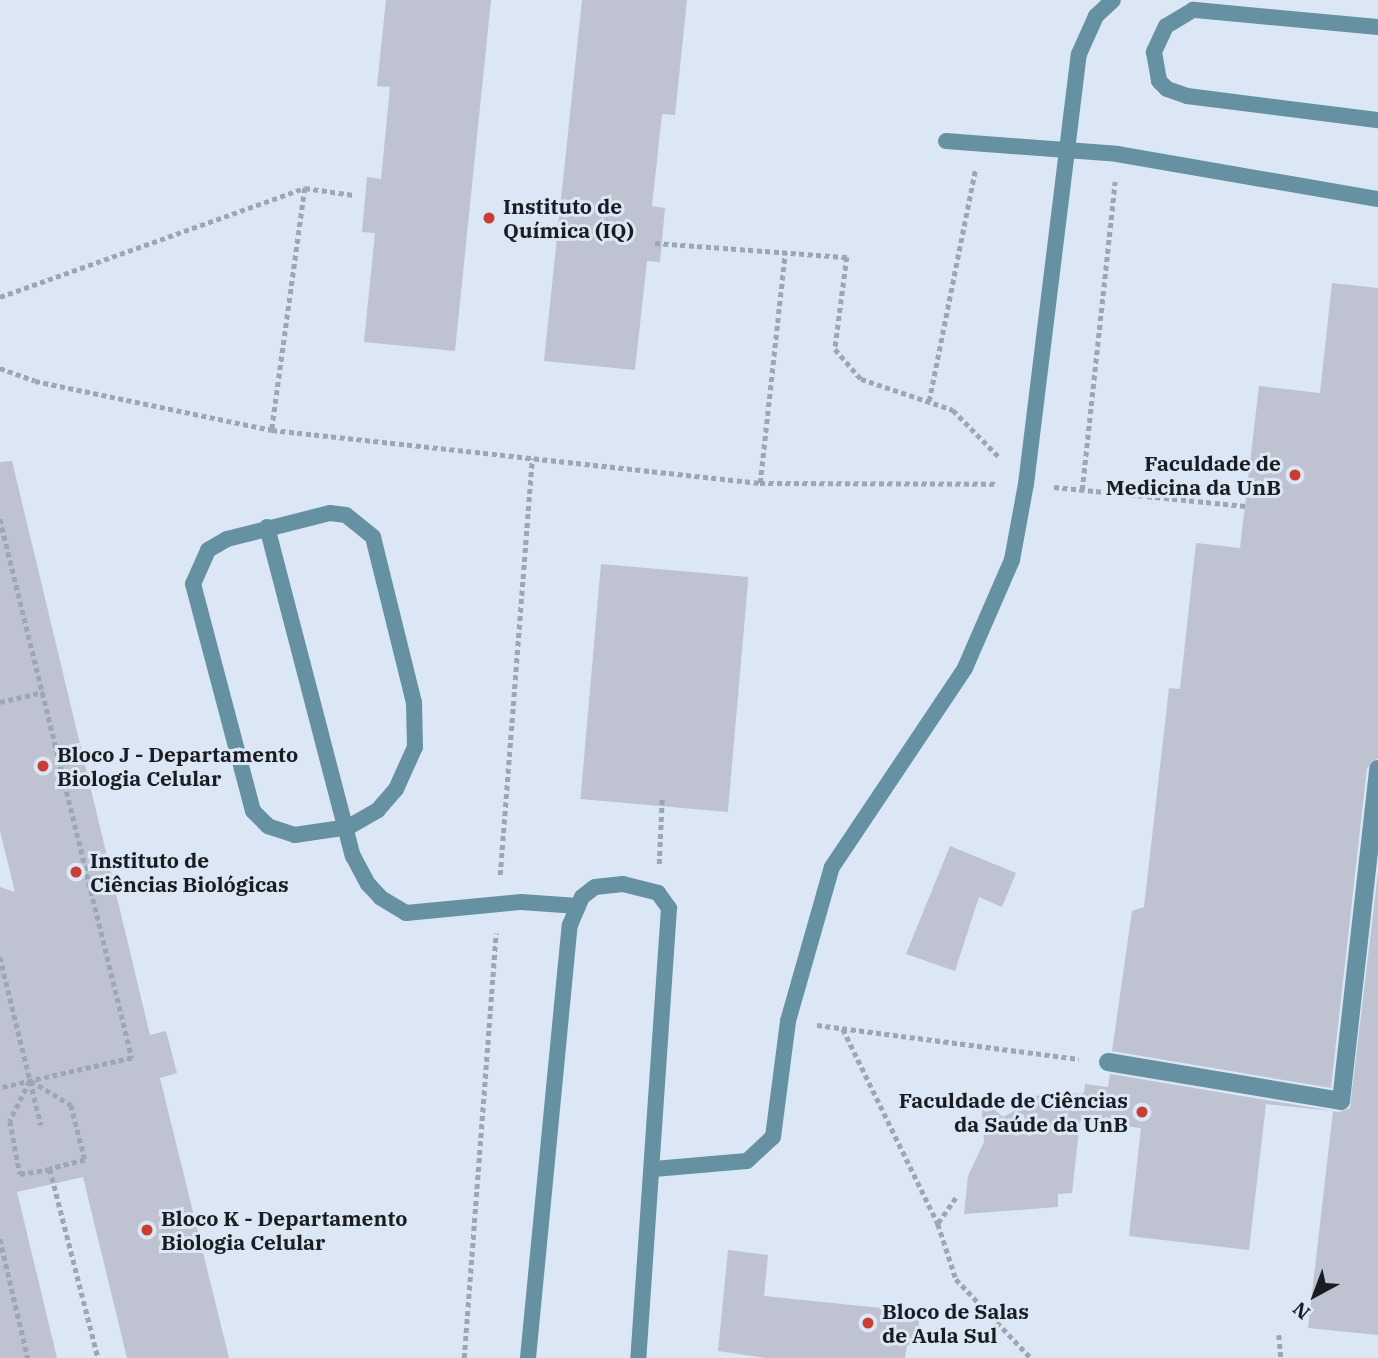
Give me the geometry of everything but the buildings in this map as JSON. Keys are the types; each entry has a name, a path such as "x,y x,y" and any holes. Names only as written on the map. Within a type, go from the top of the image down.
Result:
{"street":[{"path":"1108,1062 1341,1101 1378,769"}],"lane":[{"path":"654,1169 747,1161 773,1137 788,1021 832,867 965,668 1012,560 1026,484 1079,54 1096,16 1113,0"},
{"path":"1378,27 1193,10 1166,26 1154,52 1159,81 1167,89 1187,96 1378,120"},
{"path":"946,141 1067,148 1117,154 1378,199"},
{"path":"330,513 346,515 373,537 414,702 415,747 397,789 378,810 349,827 295,835 259,820 248,800 192,584 208,550 267,527 330,513"},
{"path":"267,527 349,827 353,856 368,884 381,898 406,913 521,902 578,906"},
{"path":"528,1358 570,925 578,906 595,887 623,884 658,893 669,908 654,1169 638,1358"}],"path":[{"path":"929,401 981,143"},
{"path":"1082,490 1111,255 1117,154"},
{"path":"272,430 305,188"},
{"path":"0,297 305,188 353,195"},
{"path":"655,243 847,257 835,349 861,379 954,410 1026,484"},
{"path":"760,483 785,252"},
{"path":"0,368 35,381 272,430 760,483 1026,484 1245,506"},
{"path":"0,519 132,1058 0,1088"},
{"path":"0,702 43,692"},
{"path":"0,957 41,1125"},
{"path":"788,1021 1108,1062"},
{"path":"843,1028 938,1224 956,1279 1031,1358"},
{"path":"30,1080 71,1105 85,1160 20,1174 10,1121 30,1080"},
{"path":"50,1169 98,1358"},
{"path":"938,1224 956,1198"},
{"path":"0,1239 28,1358"},
{"path":"1279,1335 1280,1358"}],"place":[{"name":"Instituto de Química (IQ)","path":"489,218"},
{"name":"Faculdade de Medicina da UnB","path":"1295,475"},
{"name":"Bloco J - Departamento Biologia Celular","path":"43,766"},
{"name":"Instituto de Ciências Biológicas","path":"76,872"},
{"name":"Faculdade de Ciências da Saúde da UnB","path":"1142,1112"},
{"name":"Bloco K - Departamento Biologia Celular","path":"147,1230"},
{"name":"Bloco de Salas de Aula Sul","path":"868,1323"}]}
